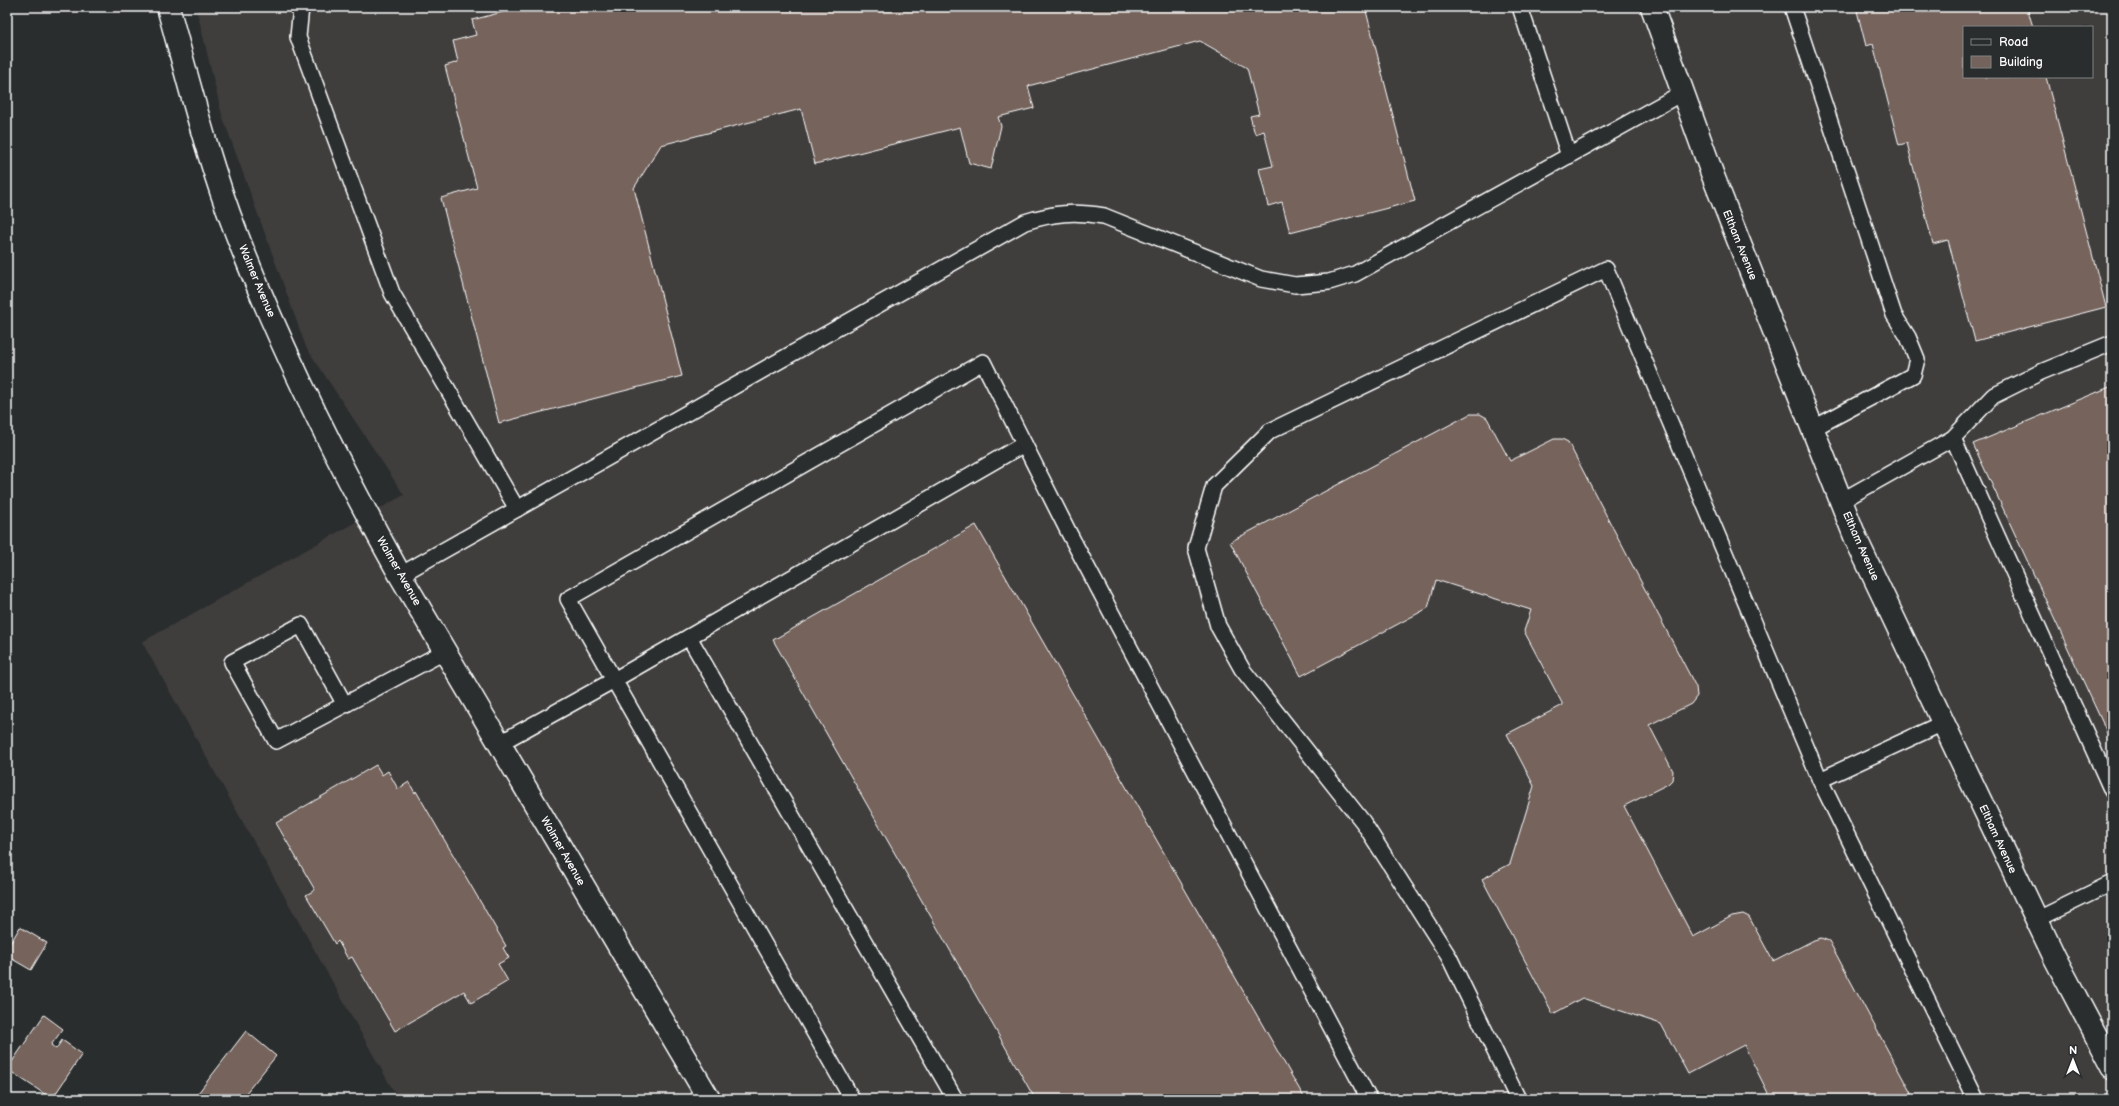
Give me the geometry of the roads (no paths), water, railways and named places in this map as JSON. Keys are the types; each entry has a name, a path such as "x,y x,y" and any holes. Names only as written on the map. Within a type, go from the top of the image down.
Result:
{"street":[{"name":"Walmer Avenue","path":"168,7 199,120 237,234 296,373 363,508 400,575 709,1099"},
{"name":"Eltham Avenue","path":"1652,7 1682,93 1856,539 2036,920 2112,1066"}],"lane":[{"path":"301,7 298,37 392,293 517,509"},
{"path":"1520,7 1568,156"},
{"path":"1792,7 1894,314 1908,337 1917,360 1913,375 1812,429"},
{"path":"400,575 1025,222 1048,215 1079,212 1104,216 1262,279 1295,285 1329,282 1355,274 1682,93"},
{"path":"1518,1099 1445,950 1363,822 1242,669 1218,626 1196,548 1214,486 1270,431 1606,269 1820,780 1976,1099"},
{"path":"1841,501 1953,438 1992,396 2041,372 2112,343"},
{"path":"852,1099 568,599 983,362 1069,533 1369,1099"},
{"path":"1953,438 2112,791"},
{"path":"500,743 614,680 1024,444"},
{"path":"345,705 301,625 232,662 276,741 345,705 446,651"},
{"path":"689,637 955,1099"},
{"path":"1820,780 1943,723"},
{"path":"2036,920 2112,883"}]}
